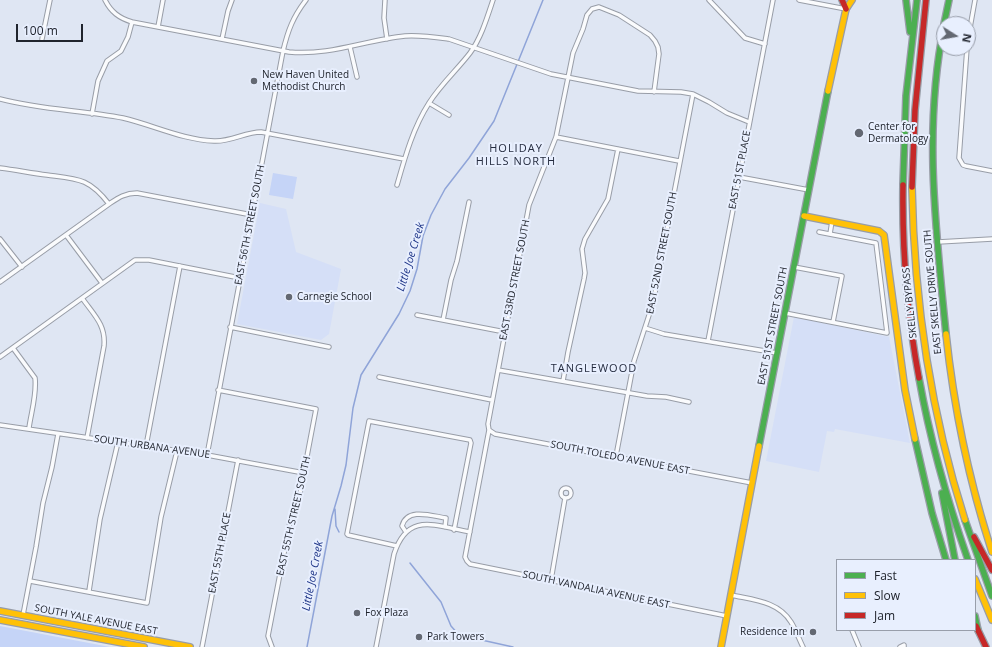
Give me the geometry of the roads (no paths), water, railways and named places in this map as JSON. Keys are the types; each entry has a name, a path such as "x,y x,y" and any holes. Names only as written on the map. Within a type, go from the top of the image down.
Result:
{"main road":[{"path":"842,0 846,9"},
{"name":"EAST 51ST STREET SOUTH","path":"721,647 821,122 846,9 852,0"},
{"path":"906,0 911,45"},
{"name":"SKELLY BYPASS","path":"917,0 904,120 902,196 904,257 916,357 936,460 955,524 968,559"},
{"name":"EAST SKELLY DRIVE SOUTH","path":"946,16 949,0"},
{"name":"SKELLY BYPASS","path":"927,2 918,68 913,138 912,211 916,276 924,350 932,393 949,466 966,523 992,596"},
{"name":"EAST SKELLY DRIVE SOUTH","path":"939,56 932,124 932,161 946,336 958,421 971,482 992,552"},
{"path":"804,216 883,232 886,239 898,343 915,439 932,513 946,559"},
{"path":"936,460 955,559"},
{"path":"966,523 992,570"},
{"path":"976,581 992,620"},
{"name":"SOUTH YALE AVENUE EAST","path":"0,611 190,647"},
{"name":"SOUTH YALE AVENUE EAST","path":"0,620 144,647"},
{"path":"976,621 978,630"},
{"path":"976,626 986,647"}],"street":[{"path":"42,39 50,0"},
{"path":"105,0 115,14 120,18 132,22 283,51 309,53 332,51 405,36 433,36 474,46 528,67 546,72 638,91 681,92 692,94 727,113 750,122"},
{"path":"158,27 163,0"},
{"path":"222,39 232,0"},
{"name":"EAST 56TH STREET SOUTH","path":"206,455 283,51 293,19 306,0"},
{"path":"385,0 384,18 387,39"},
{"path":"397,185 404,159 418,122 436,92 474,46 485,24 493,0"},
{"path":"709,0 745,38 765,44"},
{"name":"EAST 51ST PLACE","path":"708,341 773,0"},
{"path":"799,0 846,9"},
{"path":"972,16 975,0"},
{"name":"EAST 53RD STREET SOUTH","path":"467,561 465,557 489,430 488,424 492,400 529,206 556,138 574,47 583,29 587,15 594,8 602,8 634,24 650,35 655,41 659,54 654,92"},
{"path":"92,114 98,81 107,61 121,51 128,37 132,22"},
{"path":"350,47 357,77"},
{"path":"966,56 959,158 963,165 992,171"},
{"name":"EAST 52ND STREET SOUTH","path":"616,456 634,362 655,292 692,94"},
{"path":"0,99 39,108 124,118 176,134 213,141 228,140 255,132 268,133 404,159"},
{"path":"429,103 449,115"},
{"path":"556,138 679,161"},
{"path":"563,381 584,279 585,272 582,249 585,239 608,199 618,150"},
{"path":"0,168 76,178 92,186 109,204"},
{"path":"739,177 809,190"},
{"path":"0,282 109,204 128,193 137,193 252,215"},
{"path":"443,320 469,202"},
{"path":"830,234 832,221"},
{"path":"785,313 886,333 876,243 818,232"},
{"path":"66,235 102,283"},
{"path":"0,239 22,267"},
{"path":"938,242 992,239"},
{"path":"0,357 135,260 142,259 240,278"},
{"path":"146,446 180,266"},
{"path":"794,267 842,276 833,322"},
{"path":"879,271 889,270"},
{"path":"82,298 101,324 105,336 87,438"},
{"path":"417,315 505,332"},
{"path":"230,327 329,347"},
{"path":"645,328 664,334 777,353"},
{"path":"13,348 35,378 35,389 29,428"},
{"path":"498,370 689,402"},
{"path":"379,377 492,400"},
{"name":"EAST 55TH STREET SOUTH","path":"218,390 316,409 300,493 291,517 268,636 272,647"},
{"path":"397,546 348,535 369,421 470,440 471,443 454,530"},
{"name":"SOUTH URBANA AVENUE","path":"0,425 29,428 58,434 238,460 304,473"},
{"name":"SOUTH TOLEDO AVENUE EAST","path":"489,430 495,434 752,483"},
{"path":"23,616 43,503 58,434"},
{"path":"89,591 100,519 118,442"},
{"path":"30,580 147,603 161,517 176,451"},
{"name":"EAST 55TH PLACE","path":"202,647 238,460"},
{"path":"551,580 565,498"},
{"path":"406,532 402,526 403,521 414,514 446,518 445,527"},
{"path":"376,647 394,554 398,541 406,532 417,526 426,524 470,532"},
{"name":"SOUTH VANDALIA AVENUE EAST","path":"467,561 470,564 727,616"},
{"path":"731,595 766,602 777,608 785,614 791,622 803,647"},
{"path":"852,631 859,647"},
{"path":"900,647 904,647"}],"waterway":[{"name":"Little Joe Creek","path":"307,647 332,516 346,465 353,408 361,375 399,314 410,291 417,269 423,236 431,215 445,189 469,158 494,121 543,0"},
{"name":"Little Joe Creek","path":"335,509 336,526 339,532"},
{"name":"Little Joe Creek","path":"410,563 441,602 451,626 459,635 513,647"}],"place":[{"name":"New Haven United Methodist Church","path":"254,81"},
{"name":"Center for Dermatology","path":"859,133"},
{"name":"Carnegie School","path":"289,297"},
{"name":"Fox Plaza","path":"357,613"},
{"name":"Residence Inn","path":"813,632"},
{"name":"Park Towers","path":"419,637"}],"district":[{"name":"HOLIDAY HILLS NORTH","path":"516,155"},
{"name":"TANGLEWOOD","path":"594,369"}]}
